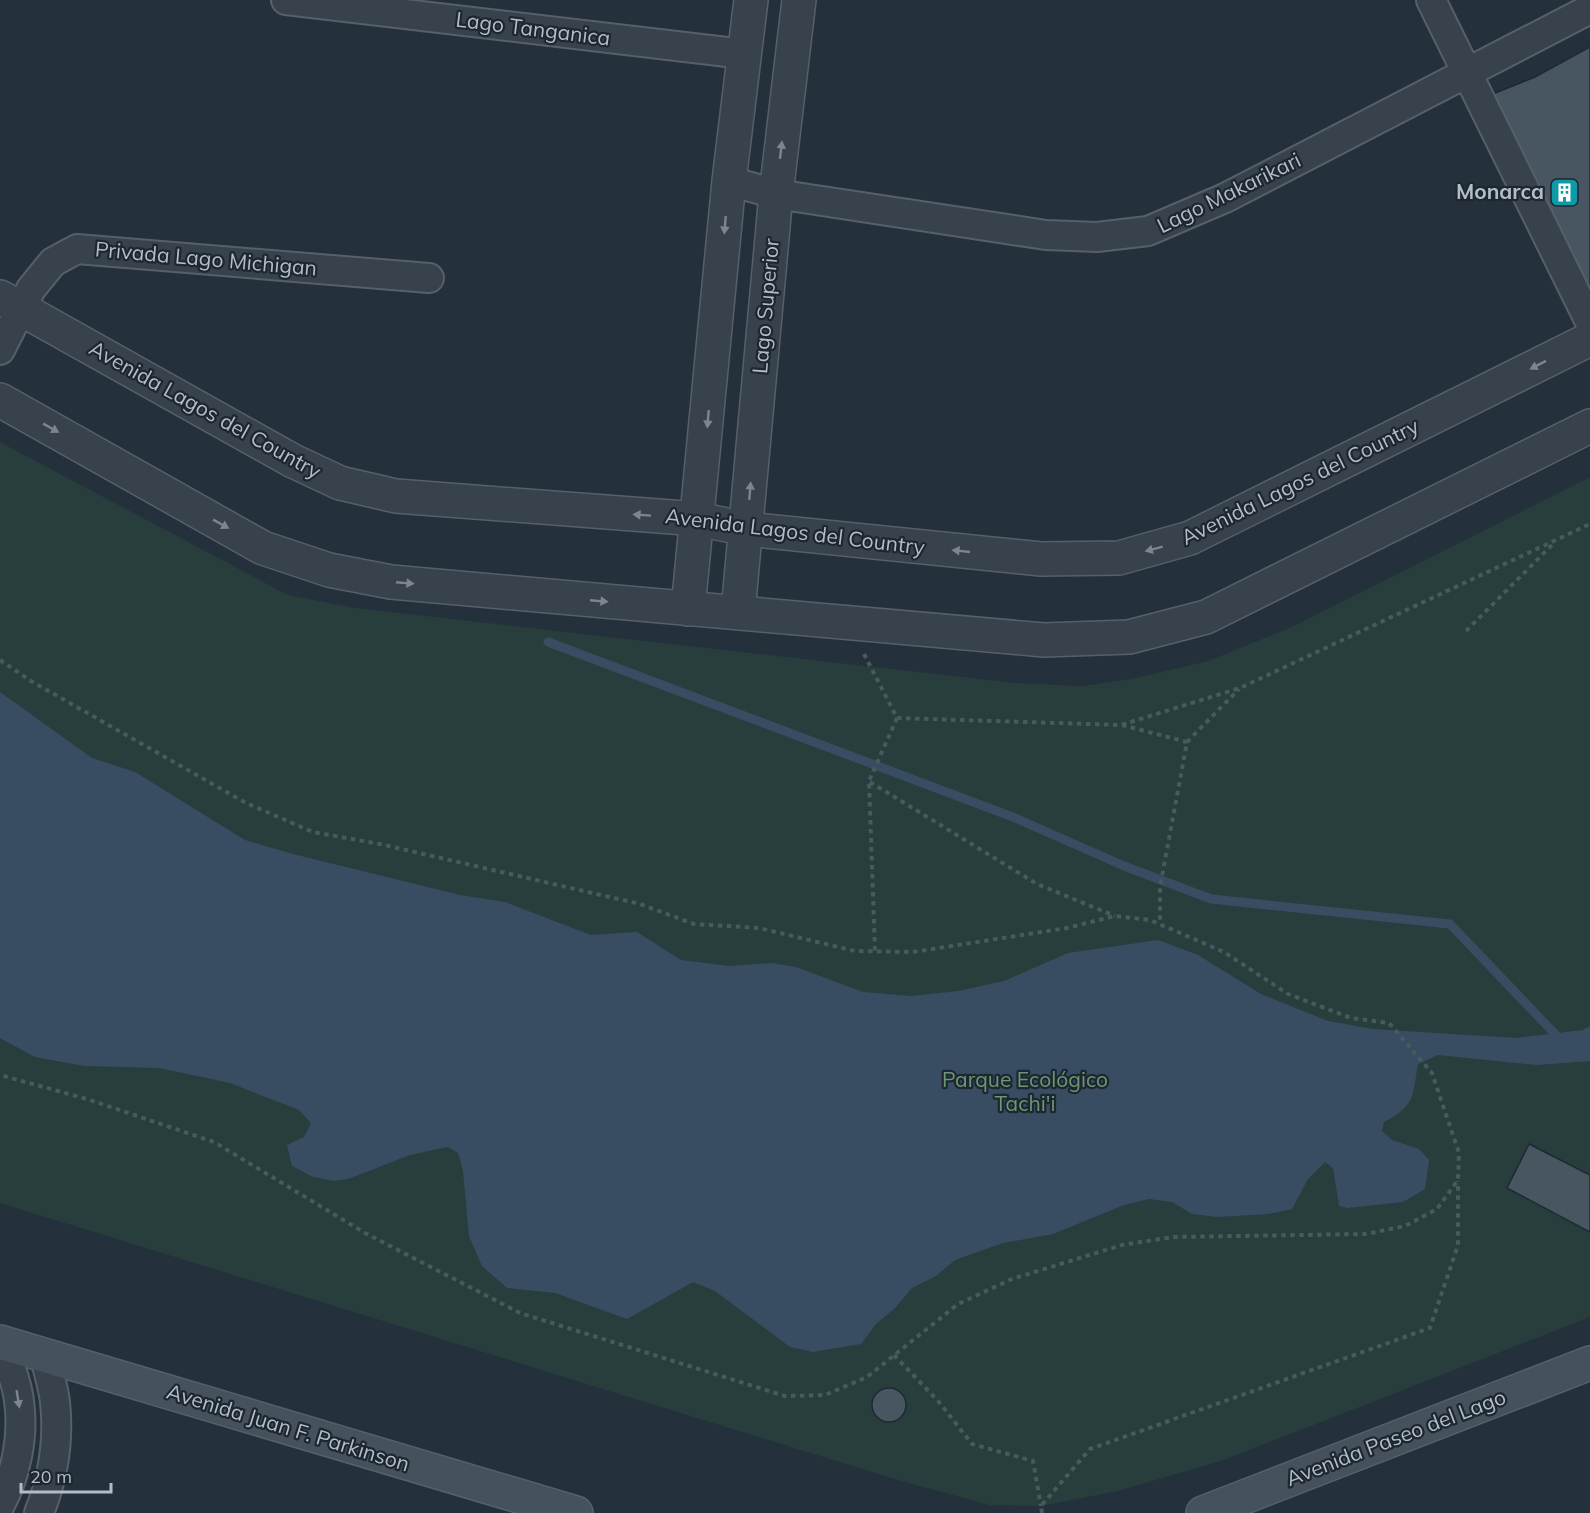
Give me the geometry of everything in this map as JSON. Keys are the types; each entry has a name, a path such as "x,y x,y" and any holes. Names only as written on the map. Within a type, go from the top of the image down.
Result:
{"main road":[{"name":"Avenida Juan F. Parkinson","path":"1,1343 576,1513"},
{"name":"Avenida Paseo del Lago","path":"1203,1513 1590,1363"}],"street":[{"name":"Lago Tanganica","path":"286,0 744,54"},
{"path":"688,609 729,181 751,0"},
{"name":"Lago Superior","path":"738,612 776,194 799,0"},
{"path":"1431,0 1590,322"},
{"name":"Lago Makarikari","path":"729,181 776,194 1046,235 1098,237 1148,231 1225,198 1467,72 1582,7"},
{"name":"Privada Lago Michigan","path":"0,350 11,303 31,289 53,262 77,249 429,278"},
{"name":"Avenida Lagos del Country","path":"11,303 293,461 340,483 396,496 698,519 746,529 1041,559 1119,558 1190,538 1590,339"},
{"path":"0,399 263,548 329,570 391,582 1044,640 1129,638 1206,618 1590,426"},
{"path":"0,1504 13,1475 20,1421 19,1401 1,1343"},
{"path":"39,1513 53,1466 56,1431 55,1402 45,1356"}],"path":[{"path":"1121,725 1240,688 1590,524"},
{"path":"1466,632 1557,540"},
{"path":"0,660 31,681 246,803 313,832 380,844 640,904 694,924 759,928 855,951 913,952 1067,928 1115,916"},
{"path":"870,666 897,718"},
{"path":"1160,924 1160,887 1187,742 1240,688"},
{"path":"897,718 1121,725 1187,742"},
{"path":"875,951 869,781 897,718"},
{"path":"869,781 1037,884 1115,916 1150,920 1160,924 1224,952 1288,993 1351,1018 1389,1023 1432,1074 1459,1153 1458,1245 1430,1328 1090,1449 1041,1506"},
{"path":"0,1075 87,1099 214,1142 365,1233 520,1313 785,1396 825,1395 867,1377 958,1304 1012,1280 1122,1245 1173,1238 1366,1234 1406,1226 1437,1209 1458,1180"},
{"path":"894,1355 939,1402 972,1444 1032,1461 1042,1513"}],"green space":[{"name":"Parque Ecológico Tachi'i","path":"0,442 288,595 355,608 1015,683 1083,686 1136,678 1208,661 1292,627 1590,477 1590,1317 1221,1461 1118,1491 1041,1506 989,1505 898,1480 0,1203"}],"water":[{"path":"0,692 92,758 135,772 245,840 460,895 505,902 591,935 637,932 681,960 729,966 772,963 796,967 863,992 911,996 959,991 1004,981 1068,953 1158,940 1198,955 1261,994 1328,1021 1373,1029 1516,1038 1583,1030 1590,1026 1590,1061 1537,1065 1438,1055 1418,1064 1411,1099 1402,1110 1384,1122 1382,1131 1392,1140 1419,1149 1429,1160 1425,1189 1403,1202 1348,1208 1339,1206 1333,1168 1325,1162 1308,1179 1292,1209 1269,1214 1217,1217 1192,1214 1172,1202 1149,1199 1124,1205 1053,1234 1003,1243 955,1260 936,1276 912,1288 896,1307 876,1324 861,1344 813,1352 790,1347 715,1291 693,1282 627,1319 555,1293 507,1288 482,1266 469,1236 463,1171 458,1153 448,1147 410,1155 348,1179 334,1181 313,1177 292,1166 287,1145 304,1137 311,1123 299,1110 230,1083 159,1068 84,1066 35,1057 0,1038"}],"building":[{"name":"Monarca","path":"1590,47 1590,289 1490,95 1535,77"},
{"path":"1529,1144 1590,1175 1590,1232 1507,1188"},
{"path":"889,1388 901,1393 906,1405 901,1417 889,1422 877,1417 872,1405 877,1393"}],"waterway":[{"path":"548,642 1013,817 1124,866 1211,899 1450,924 1555,1034"}],"place":[{"name":"Monarca","path":"1565,192"}]}
